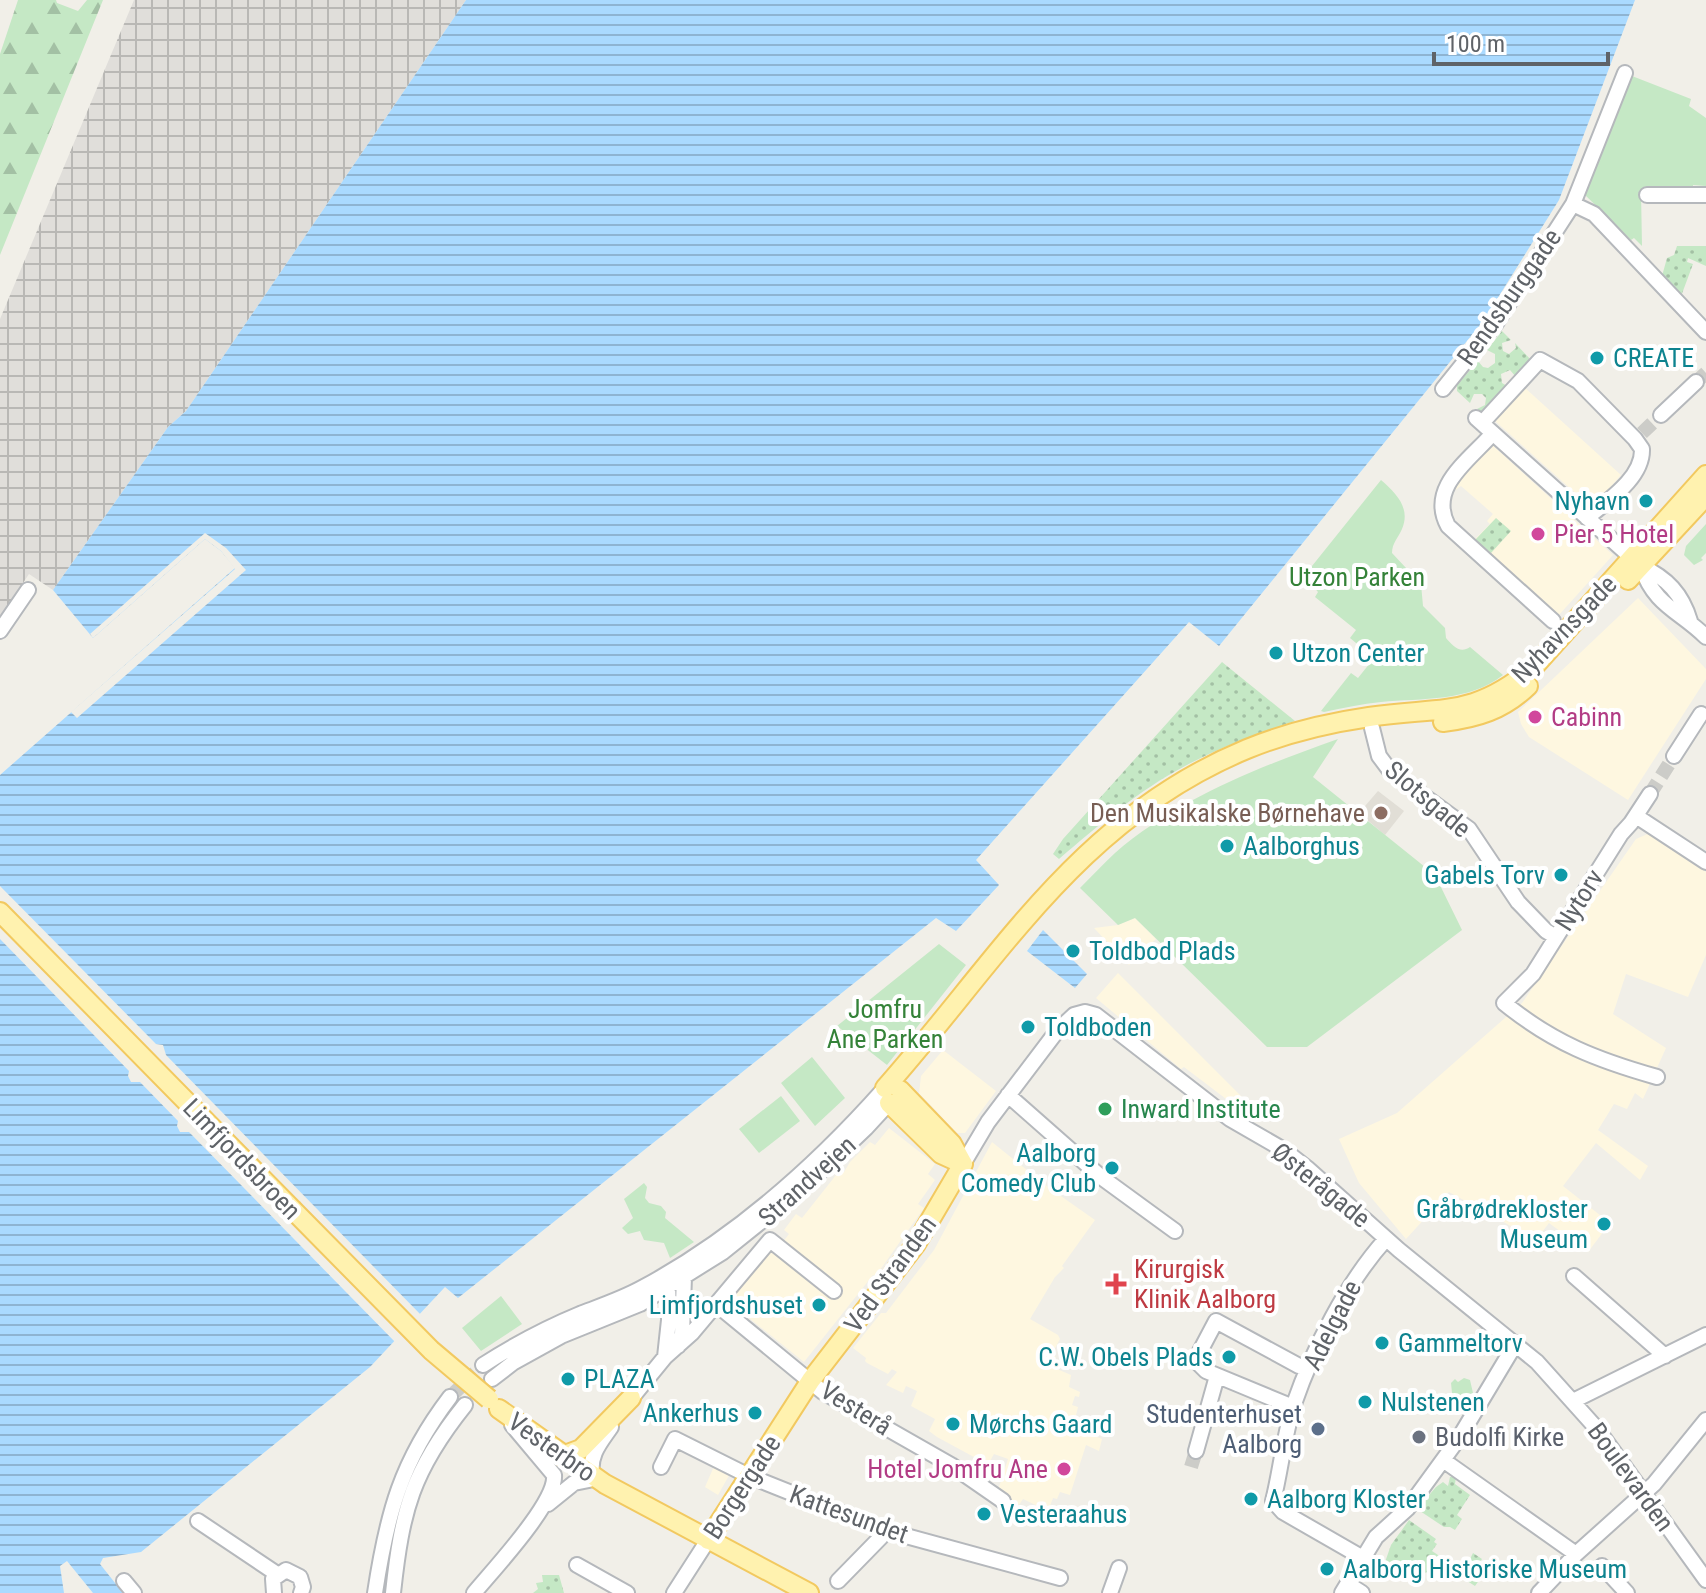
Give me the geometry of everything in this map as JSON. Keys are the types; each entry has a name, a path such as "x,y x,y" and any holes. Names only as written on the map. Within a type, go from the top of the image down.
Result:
{"main road":[{"name":"Nyhavnsgade","path":"1338,728 1372,728 1473,718 1494,711 1520,694 1540,675 1636,562 1706,475"},
{"name":"Nyhavnsgade","path":"1338,728 1371,716 1456,709 1501,692 1533,668 1636,562 1706,496"},
{"name":"Strandvejen","path":"891,1094 1051,896 1127,832 1183,793 1254,758 1338,728"},
{"name":"Limfjordsbroen","path":"0,912 421,1340 494,1404"},
{"path":"891,1094 952,1144 963,1164"},
{"name":"Ved Stranden","path":"811,1380 916,1244 963,1164"},
{"name":"Borgergade","path":"708,1540 811,1380"},
{"path":"562,1456 581,1449 631,1398"},
{"name":"Vesterbro","path":"494,1404 595,1480"},
{"name":"Vesterbro","path":"494,1404 559,1461 809,1593"}],"street":[{"name":"Rendsburggade","path":"1443,389 1496,323 1573,204 1625,73"},
{"path":"1647,195 1706,195"},
{"name":"Rendsburggade","path":"1573,204 1594,214 1706,332"},
{"path":"1553,621 1448,526 1440,504 1447,483 1483,425 1540,360 1578,381 1638,436 1642,449 1639,466 1615,494 1587,518"},
{"path":"1661,415 1696,382"},
{"path":"1483,425 1636,562 1647,586 1679,608 1706,637"},
{"path":"0,631 28,590"},
{"path":"1679,608 1691,621"},
{"path":"1674,756 1701,714"},
{"name":"Slotsgade","path":"1372,728 1379,756 1391,772 1469,829 1518,902 1556,937"},
{"name":"Nytorv","path":"1650,794 1621,834 1533,974 1504,1003 1546,1035 1610,1064 1657,1077"},
{"path":"1636,816 1706,862"},
{"name":"Ved Stranden","path":"963,1164 1008,1095 1057,1031 1068,1019 1080,1013"},
{"name":"Østerågade","path":"1080,1013 1096,1015 1230,1119 1284,1150 1386,1239 1516,1343"},
{"name":"Strandvejen","path":"483,1365 529,1338 667,1281 684,1277 723,1252 771,1215 866,1128 891,1094"},
{"name":"Strandvejen","path":"492,1379 514,1362 561,1336 640,1304 765,1205 891,1094"},
{"path":"1008,1095 1101,1177 1175,1231"},
{"name":"Adelgade","path":"1363,1558 1283,1512 1273,1501 1293,1407 1309,1367 1363,1267 1386,1239"},
{"name":"Ved Stranden","path":"716,1304 770,1240 834,1291"},
{"path":"1574,1276 1665,1356"},
{"path":"678,1346 682,1334 684,1277"},
{"path":"665,1357 669,1330 667,1281"},
{"path":"474,1593 544,1506 574,1483 595,1480 591,1466 594,1452 631,1398 716,1304"},
{"name":"Vesterå","path":"716,1304 823,1392 951,1465 1003,1501"},
{"path":"1293,1407 1217,1376 1198,1363 1197,1357 1216,1321 1299,1366 1309,1367"},
{"path":"1573,1401 1706,1335"},
{"path":"1362,1593 1345,1588 1376,1537 1408,1508 1443,1460 1516,1343"},
{"name":"Boulevarden","path":"1516,1343 1598,1430 1706,1580"},
{"path":"1196,1451 1217,1376"},
{"path":"375,1593 383,1540 400,1480 415,1450 450,1397"},
{"path":"494,1404 554,1475 554,1484 544,1506"},
{"path":"402,1593 394,1586 403,1520 412,1489 430,1451 465,1405"},
{"path":"1539,1593 1576,1554 1644,1493 1706,1420"},
{"name":"Kattesundet","path":"661,1467 675,1439 749,1476 884,1530 1060,1578"},
{"path":"1443,1460 1576,1554"},
{"path":"198,1521 277,1574"},
{"path":"838,1581 881,1537 884,1530"},
{"name":"Borgergade","path":"674,1593 708,1540"},
{"path":"577,1565 627,1593"},
{"path":"1602,1566 1627,1593"},
{"path":"1110,1593 1119,1568"},
{"path":"274,1593 272,1584 277,1574 286,1570 296,1573 305,1591"}],"shaded area":[{"path":"134,0 466,0 186,411 168,427 53,590 29,574 0,618 0,319"},
{"path":"1524,387 1621,475 1592,508 1494,420"},
{"path":"1490,443 1613,555 1558,616 1474,540 1490,524 1487,521 1493,514 1461,486 1454,491 1454,485"},
{"path":"1638,598 1706,669 1706,679 1628,800 1529,737 1518,712"},
{"name":"Den Musikalske Børnehave","path":"1378,791 1404,811 1385,835 1359,813"},
{"path":"1650,833 1706,872 1706,955 1688,997 1626,974 1613,1014 1666,1048 1643,1099 1635,1093 1627,1109 1614,1104 1598,1130 1648,1166 1640,1180 1596,1143 1563,1186 1610,1223 1588,1252 1549,1223 1536,1240 1449,1192 1406,1239 1359,1183 1339,1139 1397,1113 1522,1003 1636,839"},
{"path":"1135,918 1156,939 1129,965 1094,928 1118,925"},
{"path":"1118,973 1245,1100 1238,1108 1184,1067 1181,1069 1096,998"},
{"path":"943,1050 996,1091 965,1133 957,1133 919,1093 921,1076"},
{"path":"889,1128 935,1164 928,1174 935,1180 918,1204 924,1208 880,1270 804,1362 728,1301 771,1248 776,1251 789,1234 784,1230 796,1214 802,1218 840,1170 844,1172 870,1142 875,1145"},
{"path":"992,1142 1095,1220 1030,1319 1060,1339 1052,1354 1056,1357 1054,1361 1046,1357 1043,1363 1071,1375 1069,1387 1080,1392 1072,1405 1078,1407 1073,1427 1102,1439 1099,1451 1086,1445 1070,1495 1060,1492 1057,1499 1053,1498 1048,1511 1023,1499 1019,1505 1005,1498 998,1490 1008,1459 994,1454 985,1463 937,1437 929,1431 935,1419 911,1406 917,1391 906,1386 903,1393 886,1385 897,1372 892,1369 888,1374 867,1363 866,1358 853,1348 881,1313 886,1313 934,1250"},
{"path":"715,1464 731,1472 718,1495 705,1487"}],"green space":[{"path":"18,0 56,0 78,11 87,0 103,0 0,255 0,54"},
{"path":"1632,76 1691,99 1689,106 1706,118 1706,186 1693,185 1693,190 1641,192 1642,246 1634,238 1631,240 1584,194"},
{"path":"1677,246 1706,246 1706,266 1688,258 1687,262 1693,264 1680,299 1662,276 1667,258 1674,255"},
{"path":"1502,331 1511,340 1502,343 1503,351 1509,354 1516,348 1515,343 1531,360 1516,377 1510,370 1501,374 1502,383 1507,386 1483,414 1477,409 1485,405 1486,398 1482,394 1474,394 1470,403 1457,391 1457,385 1478,361 1488,368 1495,363 1495,354 1487,350"},
{"name":"Utzon Parken","path":"1381,480 1397,496 1405,514 1392,553 1421,584 1423,606 1445,628 1446,638 1454,646 1463,650 1470,647 1503,675 1490,684 1460,694 1324,712 1321,711 1351,673 1358,678 1374,658 1350,638 1356,630 1315,597 1318,592 1304,576"},
{"path":"1496,518 1511,531 1491,553 1475,540"},
{"path":"1706,524 1706,553 1701,558 1703,560 1694,565 1684,555 1686,546"},
{"path":"1222,662 1295,721 1225,747 1168,775 1135,797 1059,859 1053,854 1063,839"},
{"path":"1338,739 1313,777 1435,875 1462,930 1307,1047 1267,1047 1135,918 1118,925 1080,888 1140,833 1193,800 1250,773"},
{"name":"Jomfru Ane Parken","path":"939,944 966,965 887,1065 837,1026"},
{"path":"812,1057 845,1098 815,1126 781,1083"},
{"path":"781,1096 800,1121 759,1153 739,1129"},
{"path":"644,1183 647,1187 645,1198 649,1203 661,1206 666,1212 665,1218 694,1242 670,1258 664,1243 644,1240 640,1231 628,1234 622,1228 633,1218 624,1199"},
{"path":"501,1296 522,1324 481,1351 462,1328"},
{"path":"1464,1378 1470,1380 1473,1393 1465,1405 1452,1393 1451,1383"},
{"path":"1450,1477 1456,1477 1455,1484 1470,1495 1457,1515 1462,1519 1455,1530 1444,1527 1417,1509 1436,1487 1443,1482 1448,1486"},
{"path":"1409,1520 1436,1539 1434,1542 1437,1544 1432,1551 1444,1559 1436,1570 1431,1566 1426,1573 1417,1567 1413,1574 1394,1560 1388,1567 1384,1565 1391,1545"},
{"path":"1473,1553 1482,1559 1477,1566 1482,1570 1480,1579 1475,1586 1464,1579 1466,1575 1463,1573"},
{"path":"542,1575 559,1575 564,1593 533,1593 538,1589 536,1583 543,1582"}],"water":[{"path":"466,0 1635,0 1559,200 1484,320 1219,646 1189,622 976,860 999,885 956,931 936,918 458,1298 445,1287 370,1367 141,1552 103,1558 100,1564 123,1593 93,1593 67,1561 60,1566 64,1593 0,1593 0,775 235,568 221,551 205,539 93,638 53,590 168,427 186,411"},
{"path":"1043,930 1087,974 1075,988 1027,951"}],"pier":[{"path":"205,533 226,548 246,570 77,718 71,712 235,569 221,551 205,539 93,638 90,634"},
{"path":"0,886 156,1044 163,1045 166,1055 423,1317 397,1344 189,1132 180,1132 178,1121 140,1082 131,1082 129,1071 0,939"}],"tunnel":[{"path":"1696,382 1706,373"},
{"path":"1642,433 1661,415"},
{"path":"1650,794 1674,756"},
{"path":"450,1397 483,1365"},
{"path":"1191,1467 1196,1451"}],"place":[{"name":"CREATE","path":"1597,358"},
{"name":"Nyhavn","path":"1646,501"},
{"name":"Pier 5 Hotel","path":"1538,534"},
{"name":"Utzon Center","path":"1276,653"},
{"name":"Cabinn","path":"1535,717"},
{"name":"Den Musikalske Børnehave","path":"1381,813"},
{"name":"Aalborghus","path":"1227,846"},
{"name":"Gabels Torv","path":"1561,875"},
{"name":"Toldbod Plads","path":"1073,951"},
{"name":"Toldboden","path":"1028,1027"},
{"name":"Inward Institute","path":"1105,1109"},
{"name":"Aalborg Comedy Club","path":"1112,1168"},
{"name":"Gråbrødrekloster Museum","path":"1604,1224"},
{"name":"Kirurgisk Klinik Aalborg","path":"1116,1284"},
{"name":"Limfjordshuset","path":"819,1305"},
{"name":"Gammeltorv","path":"1382,1343"},
{"name":"C.W. Obels Plads","path":"1229,1357"},
{"name":"PLAZA","path":"568,1379"},
{"name":"Nulstenen","path":"1365,1402"},
{"name":"Ankerhus","path":"755,1413"},
{"name":"Mørchs Gaard","path":"953,1424"},
{"name":"Studenterhuset Aalborg","path":"1318,1429"},
{"name":"Budolfi Kirke","path":"1419,1437"},
{"name":"Hotel Jomfru Ane","path":"1064,1469"},
{"name":"Aalborg Kloster","path":"1251,1499"},
{"name":"Vesteraahus","path":"984,1514"},
{"name":"Aalborg Historiske Museum","path":"1327,1569"}]}
